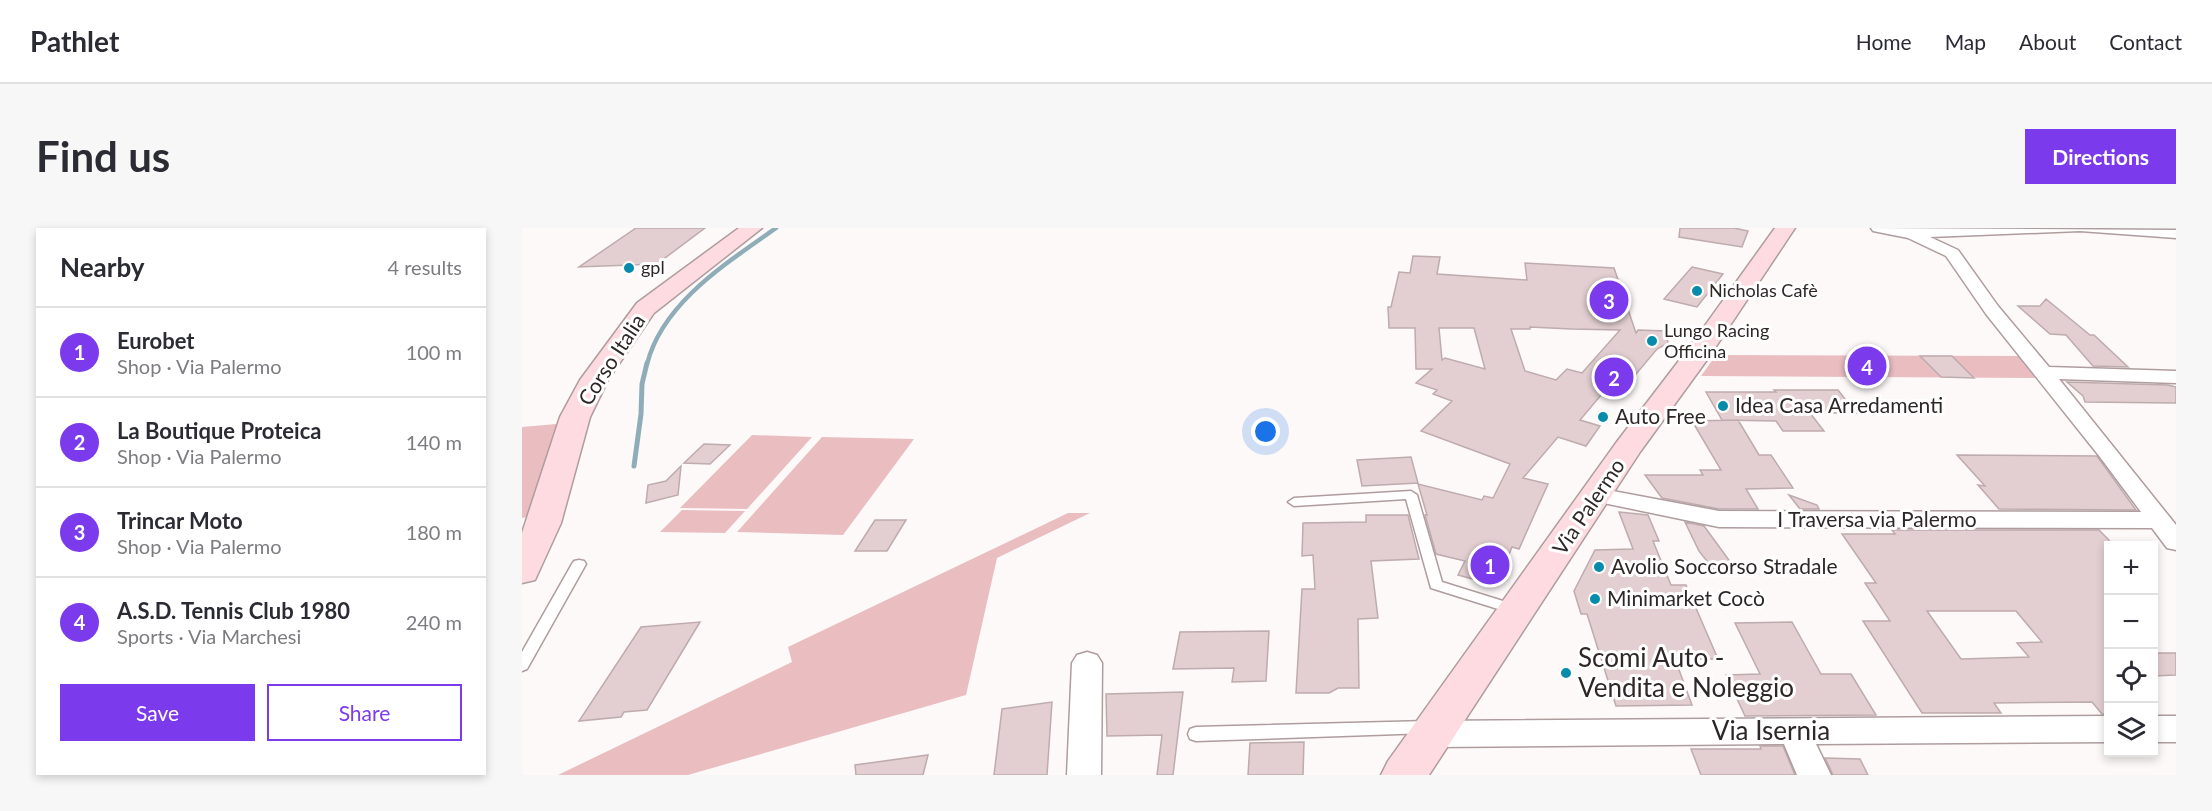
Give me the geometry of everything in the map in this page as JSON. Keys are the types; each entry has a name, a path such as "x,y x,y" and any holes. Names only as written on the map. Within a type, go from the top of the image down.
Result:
{"main road":[{"name":"Corso Italia","path":"522,571 533,524 575,417 594,380 631,324 663,292 752,228"},
{"name":"Via Palermo","path":"1404,775 1627,449 1700,351 1785,228"}],"street":[{"path":"1878,228 1912,234 1958,230 2076,228"},
{"path":"2084,228 2176,234"},
{"path":"1912,234 1952,253 1992,310 2108,452 2176,542"},
{"path":"2042,373 2176,377"},
{"name":"I Traversa via Palermo","path":"1597,495 1719,519 2160,520"},
{"path":"1084,775 1088,663"},
{"name":"Via Isernia","path":"1435,730 2104,729"},
{"path":"2158,729 2176,729"},
{"path":"1794,731 1814,775"}],"lane":[{"path":"1294,502 1411,495 1436,585 1519,610"},
{"path":"522,665 579,564"},
{"path":"1196,734 1435,730"}],"shaded area":[{"path":"1716,355 2019,356 2036,378 1701,376"},
{"path":"556,424 559,428 527,517 522,518 522,427"},
{"path":"752,435 812,437 747,509 680,508"},
{"path":"822,437 914,439 843,535 737,532"},
{"path":"682,510 745,511 725,533 660,532"},
{"path":"1068,513 1090,513 997,558 966,695 688,775 558,775 792,662 788,647"}],"building":[{"path":"636,228 705,228 657,264 579,267"},
{"path":"1680,228 1734,228 1748,231 1742,247 1679,237"},
{"path":"1413,256 1440,257 1437,274 1527,280 1525,263 1614,268 1636,333 1638,330 1666,331 1668,343 1657,349 1626,386 1612,382 1580,420 1600,426 1586,446 1558,437 1523,478 1548,484 1519,549 1512,547 1499,579 1493,578 1491,584 1458,575 1465,561 1436,554 1418,484 1482,500 1484,496 1493,498 1510,464 1421,431 1452,401 1433,394 1437,390 1416,383 1432,369 1416,369 1415,328 1389,328 1388,307 1391,307 1399,272 1410,273","holes":["1530,327 1571,329 1620,330 1582,373 1567,369 1556,380 1525,371 1511,329 1530,329","1439,328 1474,328 1485,369 1445,358 1442,360"]},
{"path":"1692,267 1723,274 1697,307 1664,299"},
{"path":"2046,299 2090,335 2094,335 2128,367 2093,366 2066,335 2050,334 2018,306 2040,306"},
{"path":"1920,356 1952,356 1974,378 1941,377"},
{"path":"2067,382 2168,385 2176,387 2176,403 2085,402 2083,396"},
{"path":"1774,390 1838,390 1856,413 1810,413 1824,431 1783,431 1776,421 1722,420 1706,392 1776,392"},
{"path":"1738,420 1759,455 1771,455 1793,488 1746,489 1758,509 1719,509 1662,498 1645,475 1703,475 1700,470 1721,470 1692,421"},
{"path":"704,444 730,445 710,464 684,463"},
{"path":"1957,455 2097,456 2136,510 1999,509 1978,485 1985,486"},
{"path":"1411,457 1418,483 1362,486 1357,460"},
{"path":"681,466 678,495 646,503 648,485 666,481"},
{"path":"1789,495 1817,505 1819,509 1800,509"},
{"path":"1619,512 1648,515 1659,541 1653,541 1671,585 1686,585 1718,659 1675,659 1692,705 1616,706 1587,614 1581,614 1574,591 1595,550 1633,549"},
{"path":"1366,515 1408,515 1419,559 1371,561 1378,618 1358,619 1359,688 1338,688 1329,693 1296,693 1302,589 1315,589 1313,555 1302,556 1303,523 1366,522"},
{"path":"875,520 906,520 887,551 855,551"},
{"path":"1685,522 1704,526 1734,567 1714,570 1699,551"},
{"path":"1892,530 2099,530 2109,540 2104,541 2104,714 2092,702 1994,703 2001,713 1922,713 1863,621 1890,621 1865,583 1876,583 1842,534 1895,534","holes":["1927,611 2016,611 2042,642 2017,643 2029,657 1961,659"]},
{"path":"700,622 647,710 624,712 621,717 579,721 641,627"},
{"path":"1792,622 1821,674 1851,674 1876,715 1745,716 1726,675 1760,674 1735,623"},
{"path":"1269,631 1266,681 1232,682 1234,668 1173,669 1180,632"},
{"path":"2158,653 2176,653 2176,675 2158,676"},
{"path":"1183,692 1173,775 1157,775 1162,735 1107,736 1106,694"},
{"path":"1052,702 1047,775 994,775 1002,709"},
{"path":"1304,742 1303,775 1248,775 1250,743"},
{"path":"1760,746 1783,746 1795,775 1701,775 1691,749 1761,749"},
{"path":"928,755 923,775 856,775 855,765"},
{"path":"1825,758 1860,759 1868,775 1833,775"}],"waterway":[{"path":"647,364 655,342 682,303 718,270 776,228"},
{"path":"634,466 641,414 642,384 647,363"}],"place":[{"name":"gpl","path":"629,268"},
{"name":"Nicholas Cafè","path":"1697,291"},
{"name":"Trincar Moto","path":"1609,300"},
{"name":"Lungo Racing Officina","path":"1652,341"},
{"name":"A.S.D. Tennis Club 1980","path":"1867,366"},
{"name":"La Boutique Proteica","path":"1614,377"},
{"name":"Idea Casa Arredamenti","path":"1723,406"},
{"name":"Auto Free","path":"1603,417"},
{"name":"Eurobet","path":"1490,565"},
{"name":"Avolio Soccorso Stradale","path":"1599,567"},
{"name":"Minimarket Cocò","path":"1595,599"},
{"name":"Scomi Auto - Vendita e Noleggio","path":"1566,673"}]}
